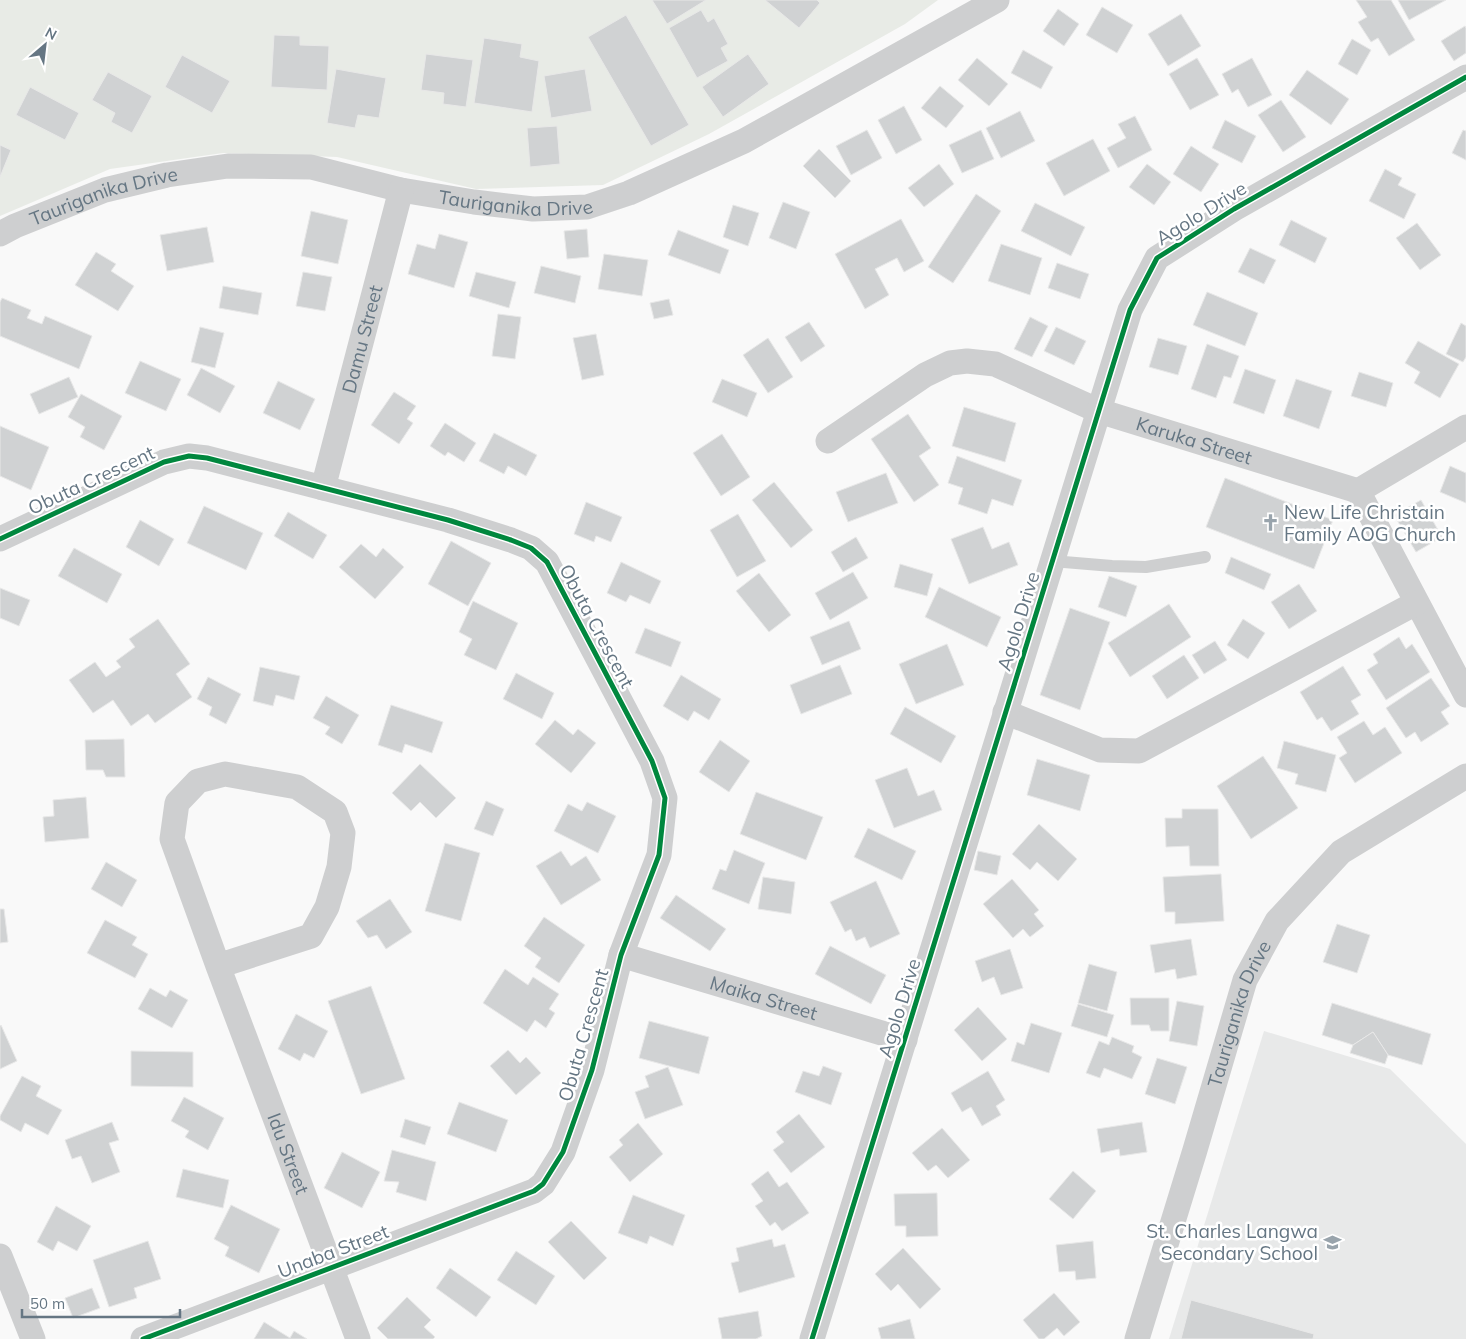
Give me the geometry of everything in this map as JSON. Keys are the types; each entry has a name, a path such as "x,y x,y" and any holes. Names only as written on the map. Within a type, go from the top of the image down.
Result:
{"street":[{"name":"Tauriganika Drive","path":"0,234 105,190 167,175 228,166 311,167 401,190 474,202 533,209 587,207 629,193 744,141 997,0"},
{"name":"Agolo Drive","path":"812,1339 1130,310 1157,258 1234,209 1466,77"},
{"name":"Damu Street","path":"323,488 401,190"},
{"name":"Karuka Street","path":"828,441 925,375 950,363 967,361 995,364 1099,411 1358,491"},
{"path":"1466,427 1358,491 1466,695"},
{"name":"Obuta Crescent","path":"0,540 164,462 188,456 207,458 448,520 512,540 531,548 546,562 652,761 665,798 659,855 622,955 592,1070 563,1152 543,1184 534,1191"},
{"path":"1005,712 1100,750 1140,751 1416,603"},
{"name":"Idu Street","path":"218,966 311,936 327,907 340,867 343,833 335,812 297,787 225,774 198,781 177,803 172,840 218,966 358,1339"},
{"name":"Tauriganika Drive","path":"1137,1339 1246,980 1277,921 1341,852 1466,776"},
{"name":"Maika Street","path":"622,955 905,1040"},
{"name":"Unaba Street","path":"143,1339 534,1191"},
{"path":"0,1256 33,1339"}],"lane":[{"path":"1052,561 1146,567 1205,557"}],"shaded area":[{"path":"0,0 938,0 905,24 709,134 603,185 476,189 337,157 223,153 110,169 0,216"},
{"name":"St. Charles Langwa Secondary School","path":"1264,1031 1390,1069 1466,1144 1466,1339 1169,1339"}],"building":[{"path":"652,0 706,0 667,24"},
{"path":"765,0 817,0 820,3 799,28"},
{"path":"1356,0 1391,0 1415,40 1389,56 1378,38 1371,42 1358,22 1367,17"},
{"path":"1398,0 1446,0 1409,20"},
{"path":"1102,7 1133,25 1117,53 1086,35"},
{"path":"1058,9 1079,24 1064,46 1043,31"},
{"path":"701,10 708,22 714,18 728,44 721,48 728,61 697,78 669,28"},
{"path":"1181,14 1201,46 1168,66 1148,34"},
{"path":"626,15 689,125 651,146 588,37"},
{"path":"1465,26 1466,53 1454,61 1441,41"},
{"path":"274,35 300,36 300,45 329,46 327,90 271,87"},
{"path":"484,38 522,44 520,57 539,61 532,112 474,103"},
{"path":"1352,39 1371,50 1357,75 1338,64"},
{"path":"1023,50 1053,67 1041,89 1011,73"},
{"path":"426,54 473,60 466,107 443,104 444,93 421,90"},
{"path":"748,54 769,84 723,117 702,87"},
{"path":"182,55 230,81 212,113 165,87"},
{"path":"977,58 1008,84 989,106 958,80"},
{"path":"1197,58 1219,95 1190,110 1169,74"},
{"path":"1252,58 1272,95 1248,107 1238,89 1232,93 1222,74"},
{"path":"336,69 386,78 379,118 358,115 355,128 327,123"},
{"path":"585,69 592,111 551,118 544,76"},
{"path":"1307,70 1349,99 1331,125 1289,95"},
{"path":"108,72 152,96 132,133 111,122 115,113 92,100"},
{"path":"940,86 964,106 946,128 921,108"},
{"path":"30,87 79,113 65,140 16,115"},
{"path":"1281,100 1306,137 1283,152 1258,115"},
{"path":"904,106 922,140 896,154 878,120"},
{"path":"1020,111 1035,141 1001,158 986,128"},
{"path":"1135,116 1152,150 1118,168 1107,148 1126,138 1118,124"},
{"path":"1225,120 1256,136 1242,163 1212,148"},
{"path":"557,126 560,164 530,167 527,128"},
{"path":"867,130 882,158 851,175 836,146"},
{"path":"981,130 994,159 962,173 949,145"},
{"path":"1463,130 1466,131 1466,160 1452,153"},
{"path":"1093,139 1110,171 1064,196 1046,163"},
{"path":"0,145 11,150 0,177"},
{"path":"1191,146 1219,164 1201,192 1173,174"},
{"path":"819,149 851,181 835,198 803,166"},
{"path":"939,164 954,184 924,207 908,188"},
{"path":"1147,164 1171,182 1154,205 1129,187"},
{"path":"1385,169 1402,178 1398,185 1416,194 1404,219 1369,201"},
{"path":"976,194 1001,211 953,283 928,267"},
{"path":"783,202 810,212 796,249 769,238"},
{"path":"1035,203 1085,227 1071,256 1021,231"},
{"path":"733,205 759,213 748,246 723,237"},
{"path":"311,211 348,220 338,264 301,256"},
{"path":"901,219 924,261 904,272 897,258 875,269 889,295 865,309 835,254"},
{"path":"1291,220 1327,238 1315,263 1279,245"},
{"path":"1417,223 1441,255 1420,270 1396,238"},
{"path":"207,227 214,262 167,271 160,235"},
{"path":"587,229 589,257 567,259 564,231"},
{"path":"678,230 729,250 720,274 668,255"},
{"path":"439,234 468,242 454,288 408,274 417,244 435,249"},
{"path":"1001,244 1042,258 1030,295 988,281"},
{"path":"1250,248 1276,260 1264,284 1238,272"},
{"path":"96,252 116,264 111,271 134,286 118,311 75,285"},
{"path":"604,254 648,260 642,296 598,289"},
{"path":"1057,263 1089,274 1080,299 1048,288"},
{"path":"541,266 581,276 575,303 534,293"},
{"path":"303,272 332,277 325,311 296,306"},
{"path":"476,272 516,282 509,308 469,296"},
{"path":"223,286 262,293 258,315 219,308"},
{"path":"1207,292 1258,313 1245,346 1193,325"},
{"path":"2,298 31,310 27,318 42,324 45,316 92,336 79,369 0,336 0,302"},
{"path":"669,299 673,315 654,319 650,303"},
{"path":"498,314 521,317 515,359 492,356"},
{"path":"1030,317 1048,326 1032,357 1014,349"},
{"path":"809,322 825,346 801,362 785,337"},
{"path":"1461,323 1466,326 1466,357 1463,362 1446,354"},
{"path":"200,327 224,333 215,368 191,362"},
{"path":"1056,327 1086,341 1074,365 1044,351"},
{"path":"596,334 604,375 582,380 573,338"},
{"path":"768,338 793,377 768,393 743,355"},
{"path":"1158,338 1187,346 1178,375 1149,367"},
{"path":"1418,341 1459,364 1440,398 1414,383 1420,372 1405,363"},
{"path":"1207,344 1239,356 1231,378 1224,376 1216,398 1191,389"},
{"path":"140,361 181,379 166,411 125,393"},
{"path":"201,368 235,386 220,413 187,395"},
{"path":"1245,369 1276,380 1264,414 1233,403"},
{"path":"1359,372 1393,383 1386,407 1351,396"},
{"path":"69,377 78,397 39,414 30,394"},
{"path":"722,379 757,393 747,417 712,402"},
{"path":"1296,379 1332,391 1319,429 1283,416"},
{"path":"278,381 315,399 300,430 263,413"},
{"path":"394,392 416,406 407,419 413,423 399,444 371,425"},
{"path":"81,394 122,416 104,450 80,437 85,427 68,417"},
{"path":"964,407 1016,423 1005,462 952,446"},
{"path":"908,414 931,448 919,456 939,485 914,502 871,439"},
{"path":"445,423 476,443 464,462 448,452 445,456 430,446"},
{"path":"0,426 49,447 31,490 0,476"},
{"path":"494,433 537,455 526,476 508,466 504,474 479,461"},
{"path":"722,434 750,477 721,496 693,453"},
{"path":"957,456 1022,480 1013,506 992,499 987,514 958,504 963,488 948,483"},
{"path":"1450,466 1466,473 1466,503 1440,492"},
{"path":"886,473 898,503 848,522 836,492"},
{"name":"New Life Christain Family AOG Church","path":"1225,478 1333,520 1314,569 1206,527"},
{"path":"774,482 813,530 791,548 752,500"},
{"path":"1421,500 1442,537 1416,552 1394,515"},
{"path":"586,502 622,517 611,542 596,536 594,542 574,534"},
{"path":"204,506 263,533 246,570 187,543"},
{"path":"288,512 327,535 313,559 274,536"},
{"path":"738,514 766,561 737,577 710,530"},
{"path":"140,520 174,539 159,566 126,547"},
{"path":"983,527 992,549 1009,542 1018,565 969,584 951,539"},
{"path":"856,537 868,558 843,572 831,552"},
{"path":"451,541 491,563 468,606 428,584"},
{"path":"361,544 376,557 383,548 404,567 375,599 339,567"},
{"path":"74,548 122,574 107,603 58,576"},
{"path":"1231,557 1271,574 1264,590 1225,573"},
{"path":"621,562 661,581 650,604 630,595 626,602 607,593"},
{"path":"900,564 933,574 927,596 894,587"},
{"path":"853,572 868,598 830,620 815,593"},
{"path":"759,573 791,615 769,632 736,591"},
{"path":"1109,576 1137,586 1126,617 1098,607"},
{"path":"1299,584 1317,611 1289,629 1271,602"},
{"path":"939,587 1001,617 987,647 925,617"},
{"path":"0,588 30,600 19,626 0,618"},
{"path":"473,601 518,623 496,670 464,655 472,639 459,632"},
{"path":"1169,604 1191,637 1130,677 1108,643"},
{"path":"1070,608 1110,622 1080,710 1040,695"},
{"path":"158,619 190,664 176,674 192,697 155,723 148,714 131,726 113,700 93,713 69,680 95,662 106,677 121,667 116,661 135,647 129,639"},
{"path":"1243,619 1265,633 1248,659 1227,645"},
{"path":"849,621 861,649 822,665 810,637"},
{"path":"645,628 681,642 671,667 635,653"},
{"path":"1399,637 1406,649 1412,644 1430,672 1386,700 1367,670 1378,663 1373,654"},
{"path":"1215,641 1227,660 1204,674 1192,655"},
{"path":"947,644 964,685 916,704 899,664"},
{"path":"1184,655 1199,678 1167,699 1152,676"},
{"path":"840,665 852,694 801,714 790,685"},
{"path":"1343,666 1361,695 1351,701 1359,714 1331,731 1322,717 1317,720 1300,692"},
{"path":"260,667 300,676 294,700 276,695 273,706 253,701"},
{"path":"516,673 554,693 542,719 503,699"},
{"path":"681,675 721,699 709,720 694,711 688,721 663,706"},
{"path":"208,677 241,694 226,724 209,715 212,707 197,699"},
{"path":"1431,678 1450,706 1441,712 1449,724 1421,742 1415,732 1406,738 1386,708"},
{"path":"326,696 359,715 342,744 325,734 330,727 313,718"},
{"path":"391,705 443,722 432,753 405,744 402,753 378,745"},
{"path":"905,707 956,736 941,763 890,734"},
{"path":"555,720 573,735 578,729 596,743 571,773 535,744"},
{"path":"1364,721 1373,735 1385,727 1402,753 1355,783 1339,758 1347,753 1337,737"},
{"path":"124,739 125,777 106,777 103,770 86,770 85,740"},
{"path":"720,740 750,761 729,792 699,772"},
{"path":"1284,741 1336,755 1326,792 1295,784 1298,774 1277,768"},
{"path":"1263,756 1298,808 1251,839 1217,786"},
{"path":"1037,759 1090,775 1080,811 1027,795"},
{"path":"420,764 456,798 436,818 420,802 411,811 392,793"},
{"path":"907,768 918,796 934,790 942,810 894,828 875,780"},
{"path":"756,792 823,817 806,860 740,834"},
{"path":"86,797 89,838 45,842 43,817 54,816 53,800"},
{"path":"486,801 504,809 493,836 474,829"},
{"path":"587,802 616,816 598,853 554,831 568,804 582,811"},
{"path":"1182,809 1218,809 1219,866 1190,866 1189,846 1166,847 1165,818 1182,818"},
{"path":"1039,824 1077,859 1058,881 1037,862 1030,870 1012,854"},
{"path":"868,828 916,851 902,880 854,857"},
{"path":"445,843 480,853 461,921 425,911"},
{"path":"734,850 765,863 749,904 712,889 720,869 726,871"},
{"path":"561,851 571,866 586,856 601,880 561,905 536,866"},
{"path":"978,851 1001,856 997,875 974,870"},
{"path":"106,862 137,880 122,907 91,889"},
{"path":"1221,874 1224,921 1175,924 1175,912 1165,912 1163,877"},
{"path":"763,877 795,882 791,914 758,909"},
{"path":"1012,879 1039,910 1034,914 1044,926 1030,937 1023,929 1013,938 983,904"},
{"path":"876,881 900,934 870,948 865,937 856,941 851,929 845,932 830,902"},
{"path":"676,895 726,929 710,951 660,918"},
{"path":"390,899 412,932 386,949 377,935 368,938 356,921"},
{"path":"0,909 4,909 8,942 0,943"},
{"path":"544,917 585,945 559,983 535,967 541,958 524,946"},
{"path":"105,920 137,937 132,945 148,954 135,978 87,953"},
{"path":"1337,924 1370,935 1357,973 1323,962"},
{"path":"1191,939 1197,975 1177,979 1175,969 1155,973 1150,945"},
{"path":"830,946 886,975 871,1004 815,974"},
{"path":"1010,949 1023,988 1001,995 994,977 982,982 975,961"},
{"path":"1089,964 1117,972 1107,1011 1078,1003"},
{"path":"505,969 528,985 533,977 559,994 549,1009 555,1013 546,1028 535,1020 527,1032 483,1003"},
{"path":"371,986 405,1079 361,1094 328,1001"},
{"path":"150,988 166,997 170,990 188,1000 172,1028 138,1009"},
{"path":"1130,998 1169,998 1169,1031 1151,1031 1149,1025 1131,1025"},
{"path":"1177,1001 1204,1006 1197,1046 1169,1041"},
{"path":"1332,1003 1431,1034 1422,1065 1388,1055 1373,1032 1353,1045 1322,1035"},
{"path":"1078,1004 1114,1015 1107,1037 1071,1026"},
{"path":"978,1007 1007,1039 982,1061 954,1030"},
{"path":"296,1014 328,1031 314,1058 304,1053 300,1061 278,1049"},
{"path":"649,1021 709,1037 699,1074 639,1058"},
{"path":"1031,1023 1062,1033 1049,1073 1011,1061 1017,1042 1024,1045"},
{"path":"0,1026 17,1061 0,1069"},
{"path":"1373,1032 1388,1055 1385,1064 1350,1053 1353,1045"},
{"path":"1112,1037 1134,1046 1132,1052 1142,1057 1132,1079 1104,1068 1100,1078 1086,1073 1099,1041 1109,1045"},
{"path":"508,1050 520,1063 526,1057 541,1073 516,1095 490,1066"},
{"path":"131,1051 193,1052 193,1087 131,1086"},
{"path":"1157,1058 1187,1067 1175,1104 1145,1094"},
{"path":"823,1066 842,1073 831,1105 795,1092 803,1071 819,1076"},
{"path":"668,1067 683,1105 645,1119 635,1092 649,1087 645,1076"},
{"path":"988,1071 1005,1100 996,1106 1001,1115 982,1126 971,1107 962,1112 951,1093"},
{"path":"22,1076 41,1086 36,1096 62,1110 48,1135 25,1123 21,1132 0,1120 0,1116"},
{"path":"184,1097 224,1118 208,1150 185,1137 189,1131 171,1121"},
{"path":"459,1102 508,1120 496,1152 447,1134"},
{"path":"799,1114 825,1147 791,1173 773,1150 784,1142 776,1132"},
{"path":"405,1119 431,1127 425,1145 400,1137"},
{"path":"112,1122 119,1140 109,1143 120,1172 92,1183 81,1156 72,1159 65,1140"},
{"path":"1142,1122 1147,1152 1120,1156 1119,1149 1101,1153 1097,1129"},
{"path":"638,1123 663,1154 630,1182 609,1157 623,1145 619,1140"},
{"path":"942,1128 970,1160 948,1178 936,1165 928,1171 912,1153"},
{"path":"392,1150 436,1162 426,1201 396,1192 399,1182 384,1181"},
{"path":"342,1152 380,1172 362,1208 324,1188"},
{"path":"183,1169 229,1180 223,1208 176,1197"},
{"path":"768,1171 779,1187 787,1182 809,1213 782,1231 775,1222 770,1226 755,1206 763,1201 751,1184"},
{"path":"1073,1171 1096,1191 1073,1219 1049,1199"},
{"path":"937,1193 938,1236 906,1237 906,1226 895,1226 894,1194"},
{"path":"633,1195 685,1215 673,1246 650,1236 647,1244 618,1233"},
{"path":"231,1205 280,1229 259,1273 225,1256 229,1247 214,1239"},
{"path":"56,1206 91,1226 77,1251 58,1241 53,1251 37,1242"},
{"path":"571,1221 607,1258 584,1280 548,1242"},
{"path":"772,1239 774,1247 785,1244 795,1277 739,1293 731,1263 739,1261 736,1248"},
{"path":"148,1241 161,1279 134,1288 137,1298 109,1307 93,1260"},
{"path":"1093,1241 1096,1278 1076,1280 1075,1271 1059,1272 1056,1245"},
{"path":"903,1248 941,1289 920,1309 898,1284 891,1291 875,1274"},
{"path":"516,1251 555,1276 536,1305 497,1280"},
{"path":"450,1268 491,1297 476,1317 436,1288"},
{"path":"92,1288 100,1308 73,1318 65,1298"},
{"path":"1054,1293 1080,1322 1064,1336 1057,1328 1044,1339 1039,1339 1023,1320"},
{"path":"407,1297 431,1320 424,1327 435,1337 433,1339 388,1339 377,1328"},
{"path":"1191,1300 1314,1334 1313,1339 1181,1339"},
{"path":"758,1311 762,1336 756,1339 722,1339 718,1318"},
{"path":"910,1319 915,1339 881,1339 878,1328"},
{"path":"264,1322 290,1338 294,1331 307,1339 254,1339"}],"cycle path":[{"path":"812,1339 1130,310 1157,258 1234,209 1466,77"},
{"path":"0,539 164,462 189,456 207,458 448,520 511,540 531,548 547,562 652,761 665,798 659,855 621,955 592,1070 563,1152 543,1184 534,1191 143,1339"}],"place":[{"name":"New Life Christain Family AOG Church","path":"1270,523"},
{"name":"St. Charles Langwa Secondary School","path":"1332,1242"}]}
